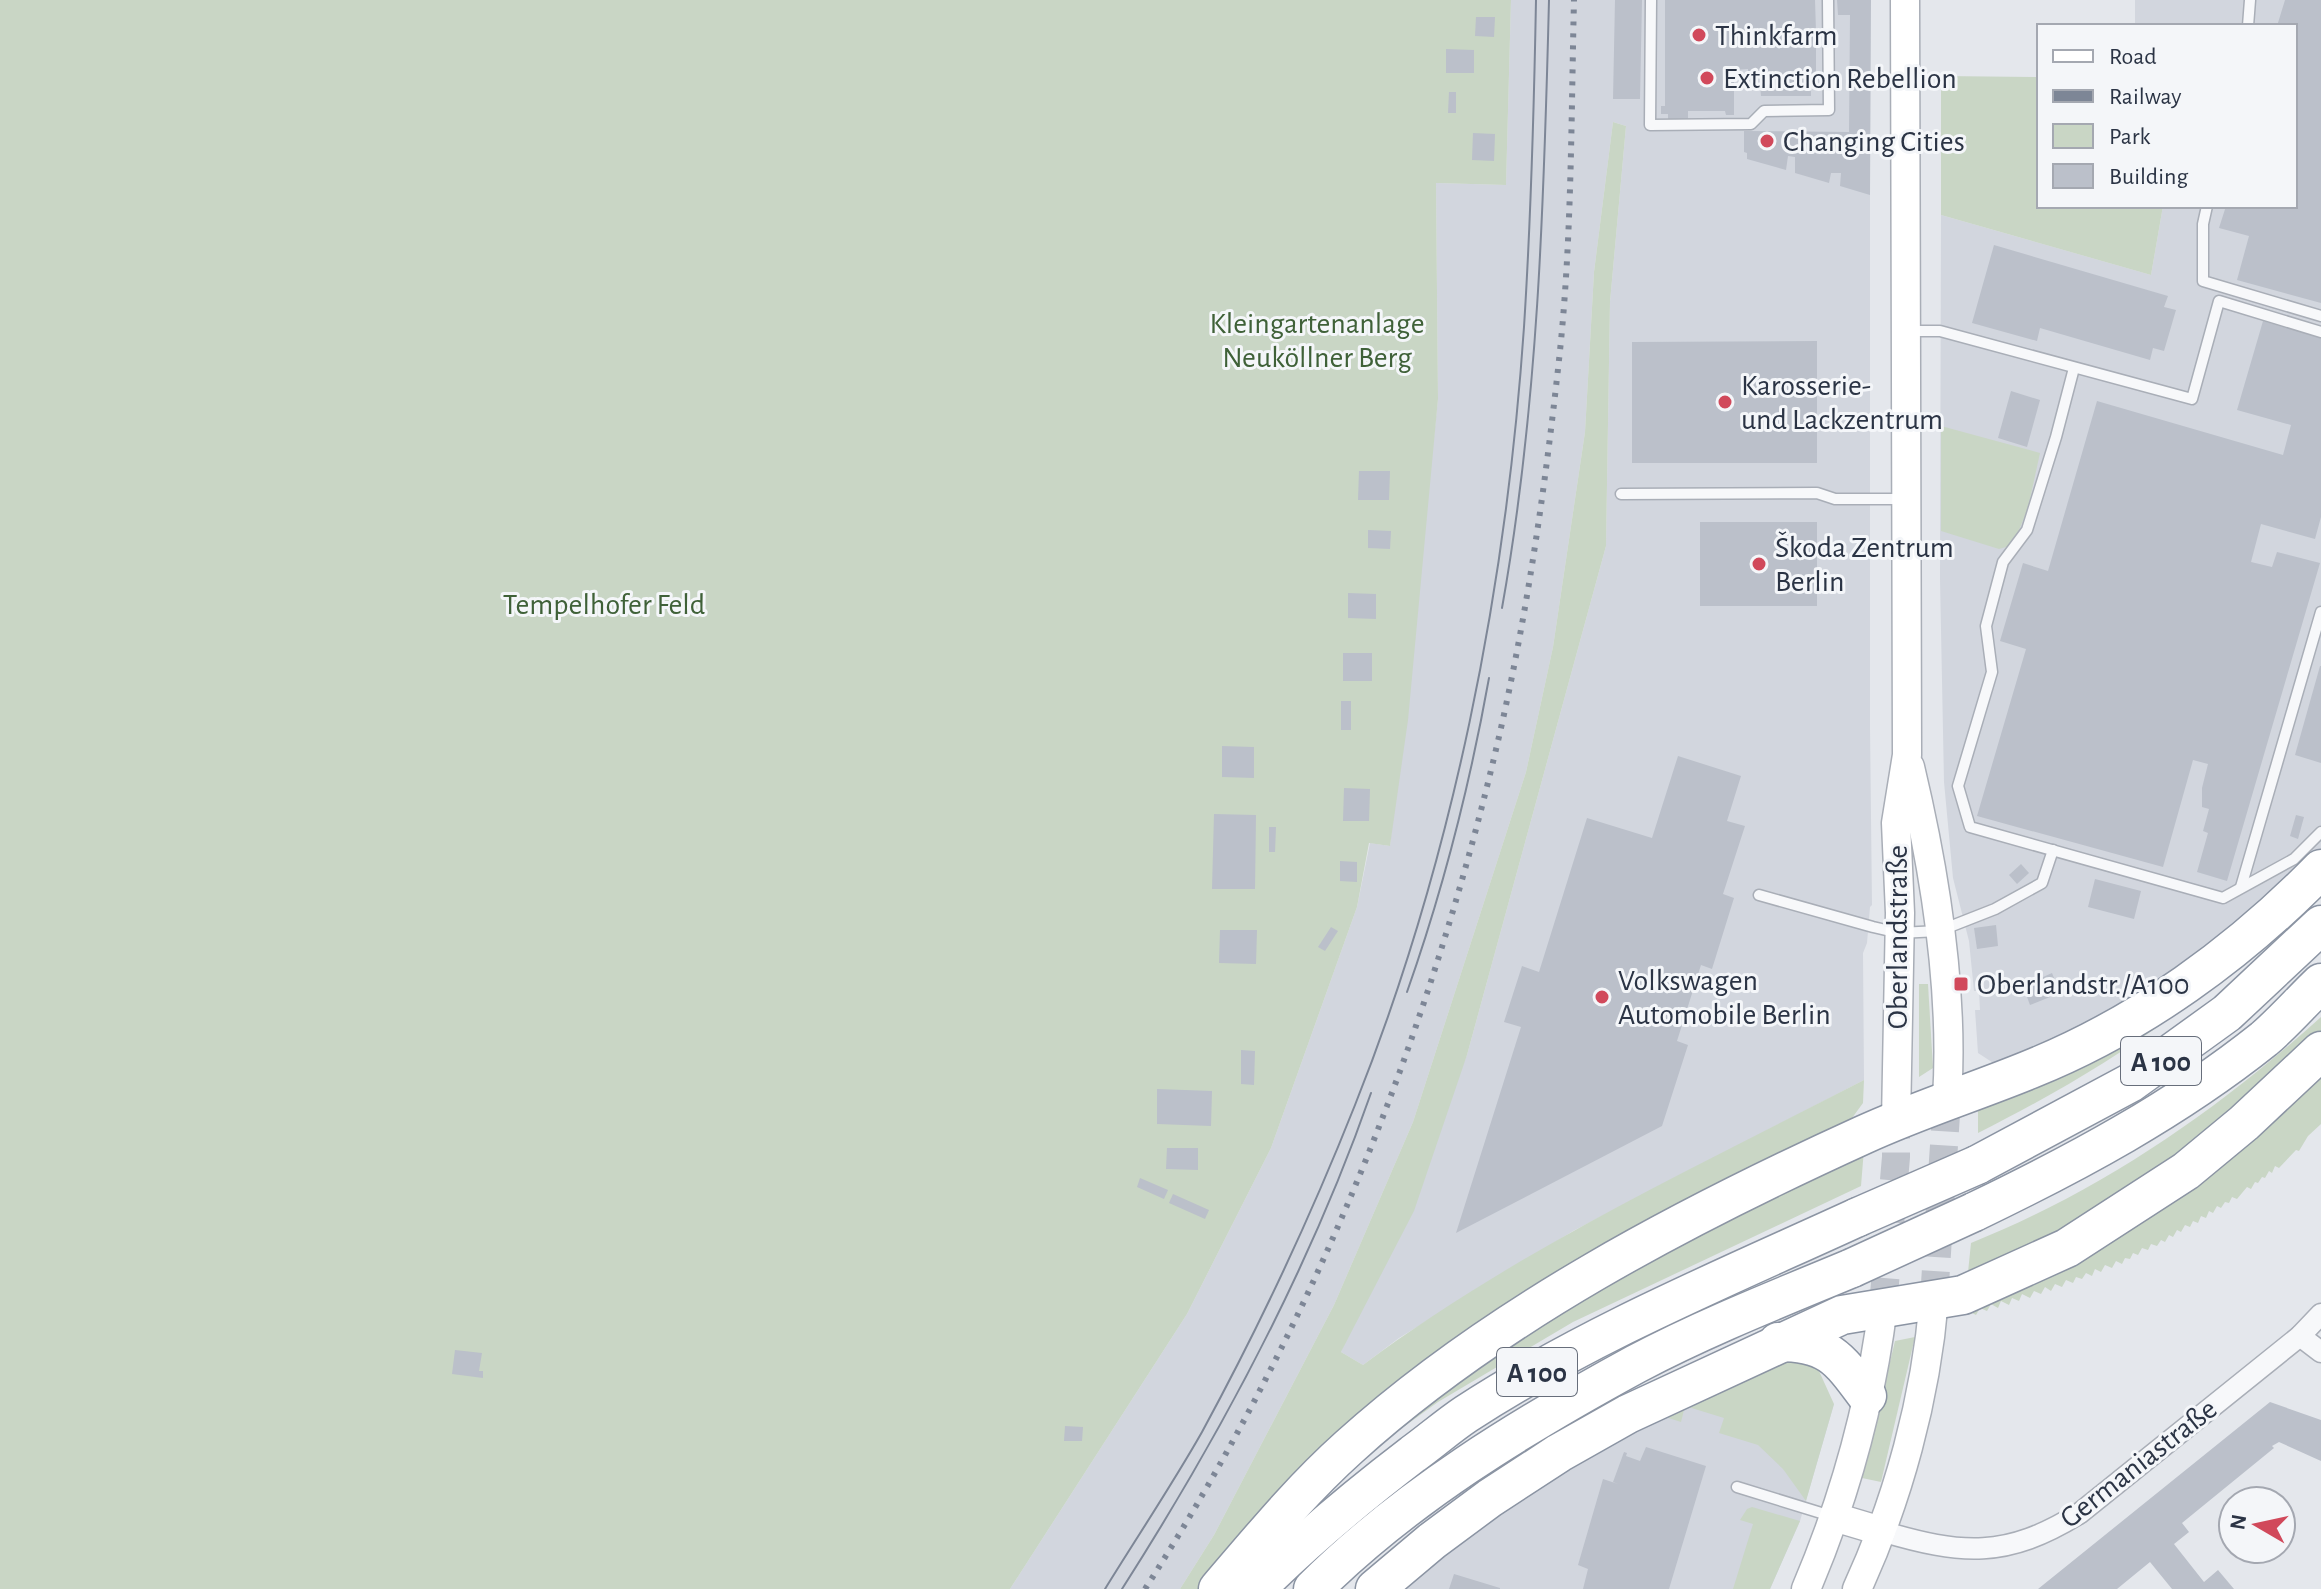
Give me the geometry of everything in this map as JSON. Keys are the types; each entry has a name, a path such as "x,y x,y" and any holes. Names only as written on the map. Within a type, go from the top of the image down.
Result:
{"highway":[{"path":"1218,1589 1281,1514 1348,1447 1448,1367 1597,1270 1741,1192 1947,1099 2032,1069 2120,1026 2211,967 2295,896 2321,869"},
{"name":"A 100","path":"1256,1589 1294,1550 1465,1415 1541,1370 1627,1325 1977,1165 2130,1083 2227,1013 2321,925"},
{"name":"A 100","path":"1313,1589 1342,1560 1503,1441 1637,1364 1974,1212 2051,1175 2156,1117 2265,1037 2321,983"},
{"path":"1375,1589 1460,1519 1559,1453 1628,1414 1842,1315 1963,1295 2067,1248 2186,1171 2244,1123 2321,1051"},
{"path":"1778,1342 1804,1342 1834,1356 1867,1396"}],"street":[{"name":"Oberlandstraße","path":"1896,1121 1899,933 1896,823 1907,755 1905,0"},
{"name":"Oberlandstraße","path":"1907,755 1923,821 1939,931 1949,1045 1947,1099"},
{"path":"1857,1589 1896,1485 1922,1384 1934,1299"},
{"path":"1806,1589 1834,1517 1867,1396 1883,1306"},
{"name":"Germaniastraße","path":"1834,1517 1923,1543 1979,1550 2026,1541 2080,1513 2300,1336 2321,1314"},
{"path":"2300,1336 2321,1352"}],"lane":[{"path":"1651,0 1650,125 1751,124 1764,111 1829,110 1828,0"},
{"path":"2248,24 2250,0"},
{"path":"2207,208 2203,224 2203,281 2321,316"},
{"path":"1905,330 1940,331 2192,399 2219,301 2321,332"},
{"path":"2074,368 2027,530 2003,562 1986,626 1992,672 1958,786 1970,827 2223,898 2294,859 2321,832"},
{"path":"1621,494 1817,493 1835,499 1905,499"},
{"path":"2241,887 2321,612"},
{"path":"1759,895 1899,933 1939,931 1995,909 2042,883 2053,850"},
{"path":"1737,1487 1834,1517"}],"shaded area":[{"path":"1511,0 1870,0 1872,905 1863,953 1864,1080 1573,1231 1399,1338 1363,1365 1341,1352 1467,1055 1606,546 1610,302 1626,126 1613,122 1594,272 1585,432 1553,647 1526,772 1413,1122 1334,1305 1214,1535 1180,1589 1010,1589 1187,1314 1271,1148 1357,907 1370,843 1390,846 1438,399 1436,183 1506,185"},
{"path":"2135,0 2321,0 2321,854 2186,978 1998,1066 1978,1053 1975,1010 1980,1010 1979,991 1974,991 1969,941 1953,878 1944,782 1940,579 1941,215 2151,275 2163,208 2297,208 2297,24 2135,24"},
{"path":"1680,1401 1834,1404 1800,1521 1770,1589 1393,1589 1452,1539"}],"green space":[{"name":"Tempelhofer Feld","path":"0,0 1511,0 1506,185 1436,183 1438,399 1408,720 1390,846 1369,843 1357,907 1271,1148 1187,1314 1010,1589 0,1589"},
{"path":"1941,76 2037,77 2037,208 2163,208 2151,275 1941,215"},
{"path":"1613,122 1626,126 1610,302 1606,546 1467,1055 1414,1211 1341,1352 1363,1365 1422,1323 1544,1247 1864,1080 1863,1103 1844,1129 1578,1269 1203,1589 1180,1589 1214,1535 1334,1305 1413,1122 1526,772 1553,647 1585,432 1594,272"},
{"path":"1941,426 2040,453 2028,508 2013,545 1999,549 1941,531"},
{"path":"2218,981 2161,1025 2102,1064 1978,1133 1978,1100"},
{"path":"1919,984 1928,984 1933,1068 1919,1077"},
{"path":"2321,1017 2321,1032 2286,1068 2133,1194 1967,1282 1971,1243 2066,1199 2156,1145 2241,1084"},
{"path":"2321,1066 2321,1124 2308,1136 2299,1151 2296,1150 2279,1168 2275,1166 2272,1173 2269,1171 2251,1189 2247,1187 2237,1199 2232,1197 2221,1208 2217,1206 2213,1213 2209,1211 2206,1218 2201,1216 2198,1223 2193,1221 2190,1227 2185,1225 2181,1232 2177,1230 2173,1237 2169,1235 2165,1242 2161,1240 2157,1246 2151,1244 2148,1250 2142,1248 2138,1255 2133,1253 2122,1264 2116,1261 2112,1268 2105,1265 2101,1272 2095,1269 2092,1276 2086,1273 2082,1279 2076,1277 2073,1283 2066,1280 2062,1287 2055,1284 2051,1291 2045,1287 2041,1294 2034,1291 2030,1298 2022,1294 2019,1301 2012,1298 2009,1305 2001,1301 1998,1308 1991,1304 1987,1311 1980,1308 1976,1315 1966,1310"},
{"path":"1864,1149 1861,1186 1573,1322 1438,1402 1384,1441 1440,1392 1543,1316"},
{"path":"1915,1337 1881,1482 1862,1478 1895,1341"},
{"path":"1780,1360 1814,1360 1834,1404 1806,1501 1783,1469 1758,1445 1719,1433 1724,1418 1685,1406 1681,1422 1656,1414"},
{"path":"1752,1507 1800,1521 1770,1589 1733,1589 1753,1524 1740,1520"}],"building":[{"path":"1615,0 1642,0 1640,99 1613,99"},
{"path":"1665,0 1815,0 1816,32 1820,33 1821,41 1816,40 1816,85 1811,85 1811,96 1761,96 1760,85 1756,85 1756,73 1748,74 1748,69 1734,70 1734,115 1726,115 1725,111 1688,111 1688,121 1668,121 1668,114 1661,114 1661,106 1665,106"},
{"path":"1837,0 1871,0 1870,195 1840,186 1841,173 1831,173 1829,183 1795,173 1795,157 1788,156 1786,170 1747,159 1744,152 1744,131 1849,132 1850,15 1838,15"},
{"path":"2285,0 2321,0 2321,303 2237,280 2249,236 2219,228 2225,208 2297,208 2297,24 2278,24"},
{"path":"1476,17 1495,17 1494,37 1475,36"},
{"path":"1446,49 1474,50 1474,73 1446,73"},
{"path":"1449,92 1456,92 1456,113 1448,113"},
{"path":"1473,133 1495,134 1494,161 1472,160"},
{"path":"1994,245 2168,296 2164,307 2176,310 2164,351 2153,348 2150,360 2040,328 2037,341 1972,323"},
{"path":"2263,321 2321,338 2321,517 2315,539 2261,524 2251,562 2272,567 2277,552 2320,563 2227,881 2197,872 2208,833 2203,831 2209,809 2202,807 2202,788 2208,764 2193,760 2163,867 1977,816 2026,649 2000,641 2023,563 2048,571 2097,401 2283,455 2291,425 2237,410"},
{"name":"Karosserie- und Lackzentrum","path":"1817,341 1817,463 1632,463 1632,342"},
{"path":"2011,391 2040,400 2027,447 1998,438"},
{"path":"1359,471 1390,471 1389,500 1358,500"},
{"name":"Škoda Zentrum Berlin","path":"1700,522 1817,522 1817,606 1700,606"},
{"path":"1368,530 1391,531 1390,549 1368,548"},
{"path":"1348,593 1376,594 1376,619 1348,618"},
{"path":"1343,653 1372,653 1372,681 1343,681"},
{"path":"2321,666 2321,763 2295,755"},
{"path":"1341,701 1351,701 1351,730 1341,730"},
{"path":"1222,746 1254,747 1254,778 1222,777"},
{"name":"Volkswagen Automobile Berlin","path":"1678,756 1741,776 1727,821 1745,826 1723,894 1734,898 1712,969 1701,965 1677,1041 1688,1045 1662,1126 1456,1233 1521,1027 1504,1022 1522,966 1539,972 1587,818 1652,838"},
{"path":"1344,788 1370,789 1369,821 1343,821"},
{"path":"1214,814 1256,815 1255,889 1212,889"},
{"path":"2296,815 2304,817 2298,839 2290,836"},
{"path":"1269,827 1276,827 1275,852 1269,852"},
{"path":"1340,861 1357,862 1357,882 1340,881"},
{"path":"2021,864 2029,873 2017,884 2009,875"},
{"path":"2095,879 2141,891 2134,919 2088,907"},
{"path":"1996,925 1998,946 1977,949 1974,928"},
{"path":"1331,927 1338,931 1325,951 1318,947"},
{"path":"1220,930 1257,930 1256,964 1219,963"},
{"path":"2052,973 2060,993 2030,1005 2023,986"},
{"path":"1241,1050 1255,1051 1254,1085 1241,1084"},
{"path":"1157,1089 1212,1091 1211,1126 1157,1124"},
{"path":"1167,1148 1198,1148 1198,1170 1166,1169"},
{"path":"1140,1178 1168,1190 1164,1199 1137,1187"},
{"path":"1173,1194 1209,1210 1205,1219 1169,1203"},
{"path":"455,1350 482,1353 479,1371 483,1371 483,1378 452,1374"},
{"path":"2270,1402 2321,1420 2321,1461 2279,1442 2229,1485 2217,1485 2217,1494 2182,1523 2189,1532 2174,1544 2204,1582 2218,1570 2234,1589 2172,1589 2150,1562 2117,1589 2038,1589"},
{"path":"1065,1426 1083,1427 1082,1441 1064,1441"},
{"path":"1646,1447 1706,1466 1669,1589 1583,1589 1588,1569 1578,1565 1603,1479 1618,1484 1613,1482 1624,1452 1626,1456 1640,1461"},
{"path":"1454,1574 1500,1588 1500,1589 1449,1589"}],"tunnel":[{"path":"1934,1299 1947,1099"},
{"path":"1883,1306 1896,1157 1896,1121"}],"tram line":[{"path":"1105,1589 1202,1432 1302,1230 1390,1012 1447,820 1470,722 1488,624 1516,426 1529,245 1536,0"},
{"path":"1502,608 1524,457 1537,305 1549,0"},
{"path":"1407,992 1454,836 1489,678"},
{"path":"1122,1589 1194,1471 1261,1348 1320,1223 1371,1093"}],"railway":[{"path":"1145,1589 1205,1491 1260,1389 1311,1286 1358,1180 1437,964 1470,853 1518,647 1554,408 1569,225 1574,0"}],"place":[{"name":"Thinkfarm","path":"1699,35"},
{"name":"Extinction Rebellion","path":"1707,78"},
{"name":"Changing Cities","path":"1767,141"},
{"name":"Karosserie- und Lackzentrum","path":"1725,402"},
{"name":"Škoda Zentrum Berlin","path":"1759,564"},
{"name":"Oberlandstr./A100","path":"1961,984"},
{"name":"Volkswagen Automobile Berlin","path":"1602,997"}],"park label":[{"name":"Kleingartenanlage Neuköllner Berg","path":"1317,340"}]}
